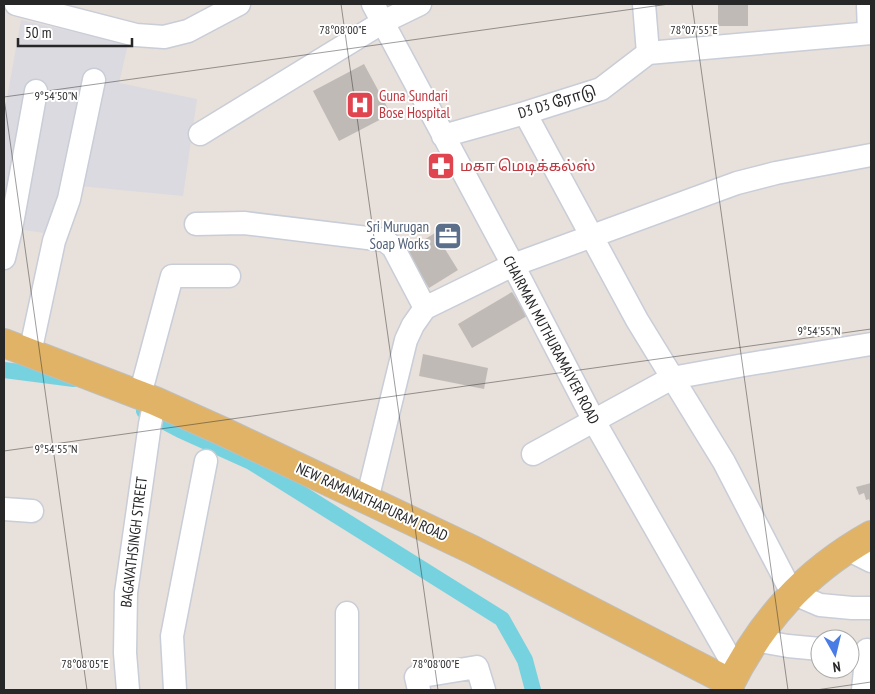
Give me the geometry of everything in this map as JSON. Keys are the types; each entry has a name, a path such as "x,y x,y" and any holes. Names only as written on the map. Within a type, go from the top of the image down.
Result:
{"main road":[{"name":"NEW RAMANATHAPURAM ROAD","path":"4,343 150,407 224,432 473,550 732,682"},
{"path":"732,682 754,640 792,593 847,548 871,535"}],"street":[{"path":"16,4 136,35 164,37 188,31 239,4"},
{"path":"200,134 378,13 420,4"},
{"path":"644,4 648,53 870,33 868,4"},
{"name":"CHAIRMAN MUTHURAMAIYER ROAD","path":"378,13 732,682"},
{"name":"D3 D3 ரோடு","path":"443,136 602,89 648,53"},
{"path":"30,353 54,241 69,199 94,80"},
{"path":"4,258 36,91"},
{"path":"525,113 637,320 724,462 792,593 820,605 871,608"},
{"path":"367,500 406,340 413,325 425,308 513,265 738,183 776,173 871,155"},
{"path":"196,224 244,223 384,240 393,247 425,308"},
{"name":"BAGAVATHSINGH STREET","path":"128,690 125,653 126,593 150,407 172,276 229,276"},
{"path":"533,454 672,378 871,344"},
{"path":"175,690 172,636 206,461"},
{"path":"4,509 32,511"},
{"path":"847,548 871,561"},
{"path":"346,690 347,613"},
{"path":"754,640 810,648"},
{"path":"863,649 863,690"},
{"path":"419,690 416,678 477,667 484,690"}],"shaded area":[{"path":"21,20 128,44 119,83 197,99 183,196 69,185 51,234 4,227 4,115"}],"building":[{"path":"718,4 748,4 748,26 718,26"},
{"path":"364,64 391,114 339,141 313,91"},
{"path":"435,233 458,270 429,288 406,251"},
{"path":"512,292 527,316 472,348 458,324"},
{"path":"423,354 488,368 484,389 419,376"},
{"path":"871,483 871,505 869,499 866,500 864,493 859,495 856,487"}],"waterway":[{"path":"4,370 74,379"},
{"path":"144,411 180,430 251,462 502,619 525,660 533,690"}],"place":[{"name":"Guna Sundari Bose Hospital","path":"360,105"},
{"name":"மகா மெடிக்கல்ஸ்","path":"441,166"},
{"name":"Sri Murugan Soap Works","path":"448,236"}]}
